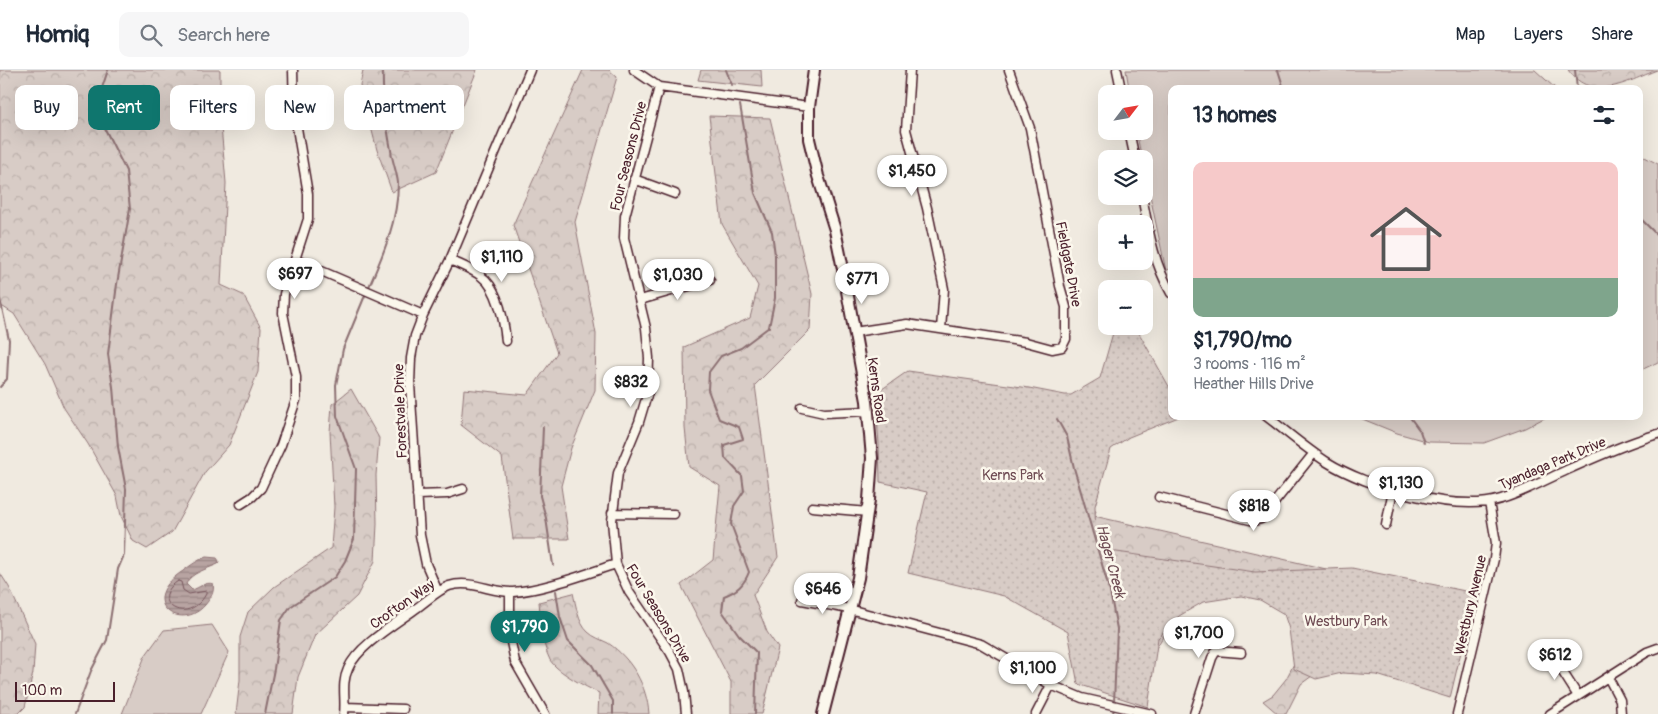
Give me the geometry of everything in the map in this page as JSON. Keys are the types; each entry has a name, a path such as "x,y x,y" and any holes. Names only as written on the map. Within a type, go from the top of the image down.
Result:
{"street":[{"path":"241,504 261,488 281,445 296,400 296,377 283,313 284,294 308,219 308,194 294,110 293,70"},
{"path":"634,70 659,87 809,107"},
{"name":"Kerns Road","path":"814,70 809,107 810,139 813,158 835,230 868,411 872,458 868,512 858,578 823,714"},
{"path":"910,70 906,130 927,208 944,289 941,329"},
{"name":"Fieldgate Drive","path":"854,332 907,324 1026,342 1052,349 1062,347 1066,339 1066,308 1060,286 1030,128 1009,70"},
{"path":"1117,70 1120,85"},
{"name":"Forestvale Drive","path":"438,592 426,564 420,535 410,375 411,358 415,336 423,315 450,260 527,71"},
{"name":"Four Seasons Drive","path":"659,87 625,216 624,238 646,328 649,358 648,392 639,422 618,473 612,513 616,564 629,592 670,652 679,669 686,714"},
{"path":"634,178 675,194"},
{"path":"1144,205 1155,260 1168,289"},
{"path":"296,260 423,315"},
{"path":"450,260 483,276 493,290 504,323 506,341"},
{"path":"640,300 710,280"},
{"path":"802,408 824,413 868,411"},
{"name":"Tyandaga Park Drive","path":"1271,420 1342,470 1376,485 1446,500 1489,502 1510,496 1577,466 1658,434"},
{"path":"1159,497 1254,521 1266,514 1314,452"},
{"path":"417,495 447,494 463,488"},
{"path":"1386,524 1393,490"},
{"name":"Westbury Avenue","path":"1457,714 1494,559 1496,543 1489,502"},
{"path":"812,507 868,512"},
{"path":"612,513 674,514"},
{"name":"Crofton Way","path":"345,711 344,680 348,667 355,658 375,638 438,592 450,586 470,584 510,592 550,584 616,564"},
{"path":"510,592 510,637 516,662 543,713"},
{"path":"802,600 849,609 981,644 1051,685 1082,698 1152,714"},
{"path":"1550,714 1647,652 1658,648"},
{"path":"1194,714 1216,651 1241,653"},
{"path":"1552,655 1578,696"},
{"path":"1608,677 1620,700 1621,714"},
{"path":"1036,714 1051,685"},
{"path":"345,711 403,709"}],"green space":[{"path":"0,70 220,70 220,85 170,85 170,130 221,130 226,183 221,285 243,295 261,328 258,372 229,445 205,472 172,532 147,549 133,541 121,516 117,496 88,444 64,408 45,364 14,314 0,305"},
{"path":"363,70 477,70 464,102 464,85 360,85"},
{"path":"583,70 609,70 617,77 575,222 596,334 595,390 571,448 561,486 569,539 513,539 502,457 461,425 464,389 527,395 557,353 513,225"},
{"path":"701,70 761,70 762,87 698,80"},
{"path":"1126,70 1535,70 1552,85 1168,85 1168,270 1166,271 1152,205 1153,150 1140,150 1138,140 1153,140 1153,85 1128,85"},
{"path":"1568,70 1657,70 1618,85 1586,85"},
{"path":"709,116 770,118 812,294 810,330 755,385 778,557 753,595 767,632 778,648 762,714 731,714 731,682 681,585 713,560 720,486 689,467 685,428 684,347 750,318 758,286 722,224"},
{"path":"372,130 453,130 436,172 392,192"},
{"path":"1643,156 1658,164 1658,362 1643,369"},
{"name":"Kerns Park","path":"1112,335 1140,335 1168,385 1168,420 1171,420 1129,437 1111,449 1095,506 1096,549 1255,572 1352,568 1475,593 1450,698 1377,675 1342,673 1316,679 1294,669 1289,629 1284,614 1260,600 1241,596 1203,602 1179,616 1158,638 1148,707 1078,684 1068,632 1004,596 908,573 927,492 880,482 875,394 908,371 1071,395 1100,378"},
{"path":"351,389 379,438 376,475 377,524 375,561 357,596 315,635 298,677 293,714 236,714 240,680 240,637 248,612 274,587 331,548 334,507 330,432 332,404"},
{"path":"1365,420 1540,420 1525,428 1484,443 1429,442 1397,433"},
{"name":"Westbury Park","path":"1088,509 1096,511 1094,516 1427,592 1301,684 1286,714 1278,714 1263,701 1273,695 1286,679 1298,656 1295,626 1275,599 1243,589 1199,592 1176,615 1155,650 1089,677"},
{"path":"0,573 9,587 35,644 33,673 25,707 18,714 0,714"},
{"path":"573,593 578,614 588,632 617,649 637,674 645,693 649,714 598,714 599,693 565,674 550,660 543,638 539,602"},
{"path":"212,625 229,652 201,714 122,714 145,656 164,630"}],"water":[{"path":"206,557 217,558 218,564 195,574 186,584 192,590 205,584 213,584 213,593 209,600 195,613 185,616 175,615 167,610 163,603 163,593 169,583 183,571"}],"waterway":[{"path":"75,714 91,671 107,640 118,569 124,555 126,489 118,447 108,354 117,284 130,209 126,171 105,129 102,88 108,70"},
{"path":"368,289 389,238 395,211 398,183 385,110 383,70"},
{"path":"726,70 732,85"},
{"path":"1278,70 1283,85"},
{"path":"1575,70 1577,85"},
{"path":"740,105 755,193 772,232 775,255 775,298 769,327 741,348 721,356 709,372 708,390 719,419 739,427 743,439 724,445 725,458 742,476 744,491 734,506 731,524 749,572 740,587 724,596 722,611 739,635 757,653 755,714"},
{"path":"1643,221 1658,236"},
{"path":"265,714 281,620 290,607 335,577 345,561 354,539 356,469 337,416 336,385 343,349 366,293"},
{"path":"0,299 9,340 7,379 0,387"},
{"name":"Hager Creek","path":"1057,419 1067,437 1074,468 1110,592 1117,629 1114,703"},
{"path":"1412,420 1420,431 1424,443"},
{"path":"543,427 540,496 546,518 553,565"},
{"path":"556,591 560,617 568,641 592,665 613,701 613,714"},
{"name":"Hager Creek","path":"1113,714 1114,707"}]}
